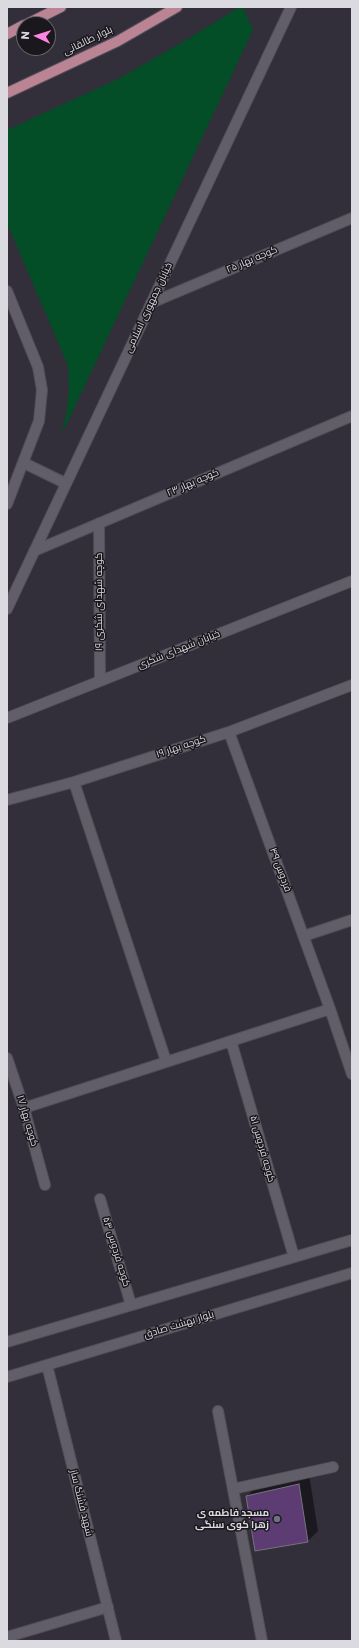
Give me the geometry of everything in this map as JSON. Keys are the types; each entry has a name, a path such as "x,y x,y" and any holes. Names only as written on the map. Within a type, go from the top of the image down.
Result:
{"main road":[{"name":"بلوار طالقانی","path":"7,93 118,41 177,7"},
{"path":"42,16 57,8"}],"street":[{"name":"خیابان جمهوری اسلامی","path":"7,609 65,483 292,7"},
{"name":"کوچه بهار ۲۵","path":"151,303 352,218"},
{"path":"7,291 38,367 42,390 39,421 7,504"},
{"name":"کوچه بهار ۲۳","path":"34,551 352,416"},
{"path":"24,462 65,483"},
{"name":"کوچه شهدای شکری ۱۹","path":"99,523 100,681"},
{"name":"خیابان شهدای شکری","path":"7,718 352,581"},
{"name":"کوچه بهار ۱۹","path":"7,800 74,782 229,732 352,685"},
{"name":"فردوس ۴۹","path":"229,732 304,936 352,1074"},
{"path":"74,782 166,1061"},
{"path":"304,936 352,920"},
{"path":"24,1108 330,1009"},
{"name":"کوچه فردوس ۵۱","path":"231,1041 294,1257"},
{"name":"کوچه بهار ۱۷","path":"7,1058 24,1108 45,1185"},
{"name":"کوچه فردوس ۵۳","path":"100,1199 131,1305"},
{"path":"7,1341 352,1240"},
{"name":"بلوار بهشت صادق","path":"7,1377 352,1273"},
{"name":"شهید فشنگ ساز","path":"46,1365 116,1641"},
{"path":"218,1411 262,1641"},
{"path":"233,1489 333,1468"},
{"path":"7,1637 108,1607"}],"green space":[{"path":"240,7 243,7 253,30 61,436 66,415 69,390 68,366 7,223 7,130 118,79"}],"building":[{"name":"مسجد فاطمه ی زهرا کوی سنگی","path":"299,1484 308,1542 255,1551 246,1496"}],"place":[{"name":"مسجد فاطمه ی زهرا کوی سنگی","path":"277,1519"}]}
